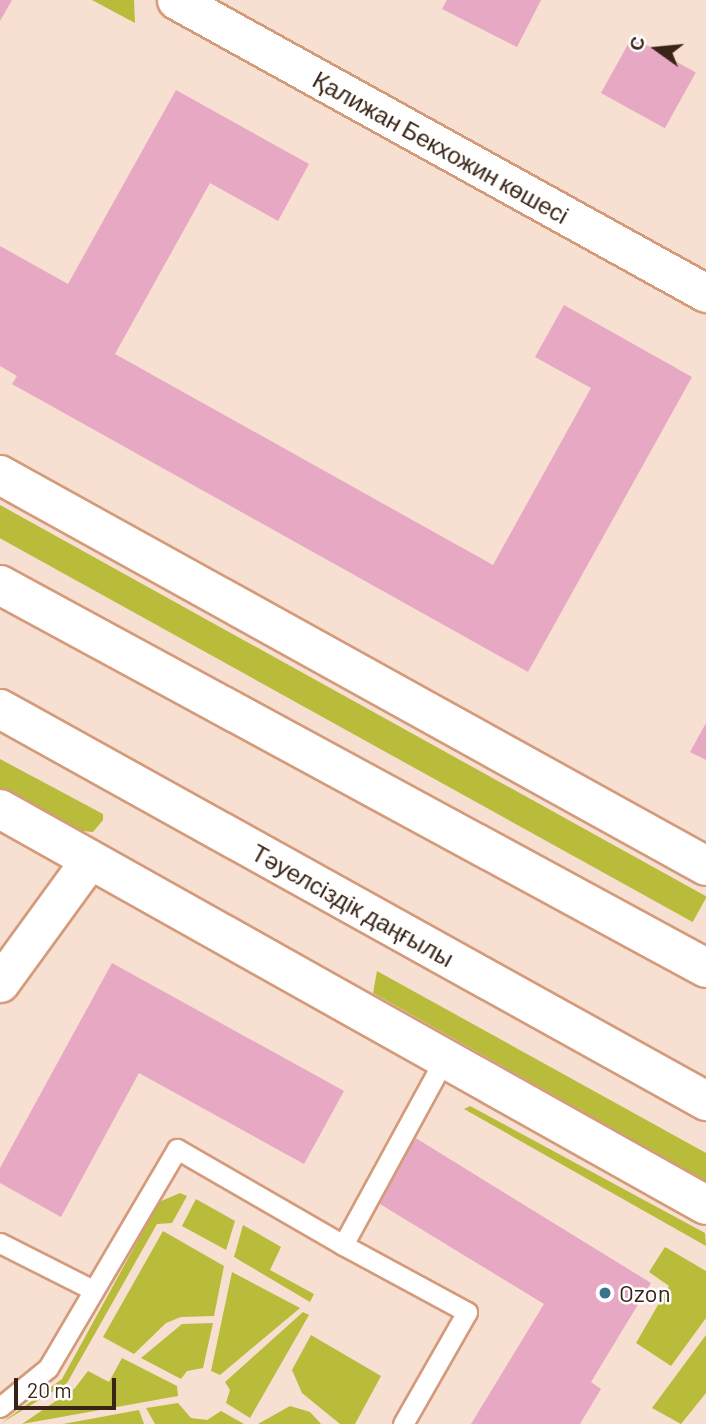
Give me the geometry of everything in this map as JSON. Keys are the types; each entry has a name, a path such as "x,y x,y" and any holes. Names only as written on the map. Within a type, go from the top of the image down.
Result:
{"main road":[{"path":"0,475 706,866"},
{"path":"0,585 706,968"},
{"name":"Тәуелсіздік даңғылы","path":"0,709 706,1101"},
{"path":"0,809 706,1205"},
{"path":"618,920 706,943"}],"street":[{"name":"Қалижан Бекхожин көшесі","path":"176,0 706,293"},
{"path":"0,983 90,859"}],"lane":[{"path":"343,1245 445,1058"},
{"path":"0,1407 48,1368 177,1149 343,1245 467,1311 402,1424"},
{"path":"0,1244 93,1290"}],"shaded area":[{"path":"92,0 134,0 135,23"},
{"path":"0,505 706,896 693,922 0,538"},
{"path":"0,759 103,814 103,820 93,832 71,830 0,790"},
{"path":"377,971 706,1153 706,1181 373,993"},
{"path":"470,1106 705,1233 706,1246 464,1109"},
{"path":"180,1193 187,1196 172,1223 157,1224 67,1383 0,1424 62,1379 159,1202"},
{"path":"196,1199 235,1221 226,1250 182,1226"},
{"path":"243,1225 281,1247 270,1270 314,1294 310,1302 234,1257"},
{"path":"163,1231 224,1266 214,1316 181,1317 166,1323 134,1354 103,1337"},
{"path":"665,1247 706,1271 706,1318 671,1366 636,1343 669,1286 649,1272"},
{"path":"232,1272 300,1308 220,1375 211,1371"},
{"path":"303,1312 309,1315 250,1418 226,1403 230,1390 225,1382"},
{"path":"213,1323 203,1368 187,1371 181,1379 141,1358 182,1324"},
{"path":"311,1335 381,1376 355,1424 340,1424 302,1393 292,1370"},
{"path":"706,1335 706,1393 681,1424 652,1408"},
{"path":"122,1358 177,1386 178,1396 22,1424 75,1388 88,1371 109,1382"},
{"path":"178,1403 191,1418 207,1420 221,1411 244,1424 155,1424 146,1408"},
{"path":"290,1406 310,1412 321,1424 258,1424"},
{"path":"139,1410 144,1424 63,1424"}],"building":[{"path":"0,0 12,0 0,21"},
{"path":"447,0 541,0 517,47 442,9"},
{"path":"632,37 696,72 665,128 601,93"},
{"path":"176,90 309,164 278,221 210,183 115,354 493,565 591,388 535,357 564,305 692,377 528,672 12,384 17,376 0,366 0,246 68,284"},
{"path":"706,723 706,760 690,752"},
{"path":"112,963 344,1091 304,1164 139,1073 61,1217 0,1183 0,1168"},
{"path":"414,1137 651,1283 591,1382 601,1389 580,1424 471,1424 544,1304 375,1201"}],"place":[{"name":"Ozon","path":"605,1293"}]}
